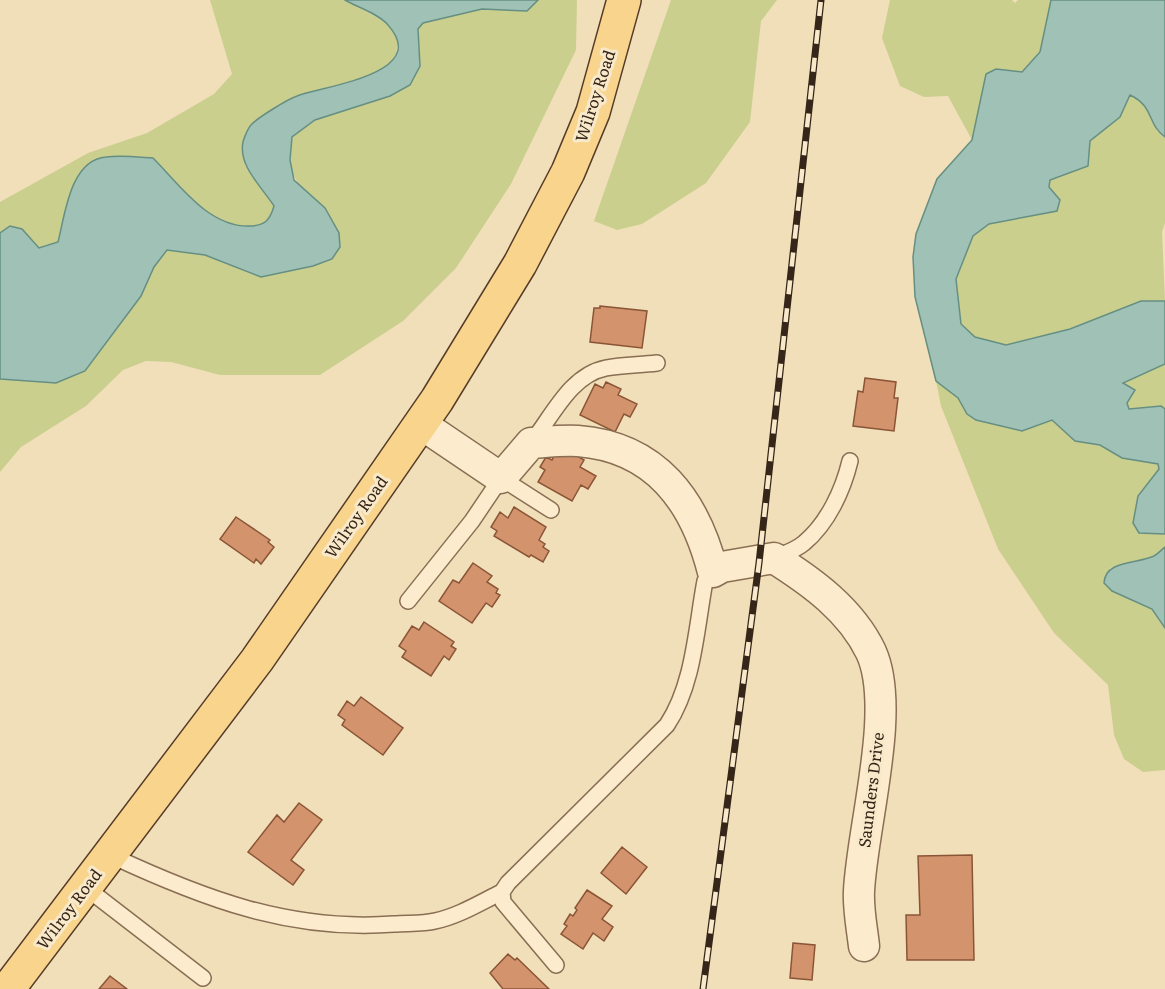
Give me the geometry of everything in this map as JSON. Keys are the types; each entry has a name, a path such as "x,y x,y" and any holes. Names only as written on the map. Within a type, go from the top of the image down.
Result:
{"main road":[{"name":"Wilroy Road","path":"8,989 256,660 421,424 520,264 568,172 593,112 624,0"}],"street":[{"path":"421,424 501,478 531,443 578,441 605,446 637,458 662,474 678,490 696,520 713,572 722,567 774,558"},
{"name":"Saunders Drive","path":"774,558 808,580 832,600 858,629 872,654 879,681 876,771 858,894 864,946"}],"lane":[{"path":"531,443 572,388 588,375 604,369 657,363"},
{"path":"774,558 806,542 821,525 838,497 850,461"},
{"path":"408,601 472,521 501,478 551,510"},
{"path":"110,855 182,888 220,902 303,921 369,926 435,921 502,892 508,883 674,715 687,683 705,581 713,572"},
{"path":"85,887 203,978"},
{"path":"502,892 503,902 556,965"}],"green space":[{"path":"210,0 345,0 387,23 398,39 396,54 388,66 374,75 295,96 245,165 274,206 269,218 259,225 234,224 207,212 153,158 72,189 58,242 39,248 11,226 0,232 0,202 88,153 147,133 214,94 232,74"},
{"path":"538,0 577,0 576,50 511,184 456,268 403,321 320,375 220,375 171,362 146,361 123,370 86,406 21,447 0,472 0,379 56,383 85,371 141,296 154,267 167,250 205,255 261,277 325,208 306,192 295,178 291,162 292,137 315,120 390,96 420,66 418,29 423,23 482,9 527,11"},
{"path":"671,0 777,0 761,21 750,122 706,183 642,224 617,230 594,221"},
{"path":"890,0 1012,0 1015,3 1018,0 1051,0 1040,52 1022,72 996,69 986,74 972,140 948,96 924,97 900,86 882,38"},
{"path":"1130,94 1143,102 1158,132 1165,137 1165,223 1162,232 1165,301 1141,301 1070,329 1006,345 975,337 961,324 956,279 973,236 989,224 1057,211 1060,200 1049,187 1050,180 1088,166 1090,141 1120,117"},
{"path":"1165,364 1165,409 1161,406 1129,409 1122,383"},
{"path":"936,381 958,398 967,414 1022,431 1052,420 1075,441 1100,445 1122,458 1159,464 1159,469 1139,496 1139,533 1165,534 1165,547 1154,556 1110,568 1112,591 1152,609 1165,628 1165,770 1143,772 1124,759 1114,735 1108,685 1054,633 998,549 941,406"}],"water":[{"path":"345,0 538,0 527,11 482,9 423,23 418,29 420,66 410,85 390,96 315,120 292,137 290,160 294,180 325,208 339,233 340,247 332,259 313,266 261,277 205,255 167,250 154,267 141,296 85,371 56,383 0,379 0,233 10,226 22,229 39,248 58,242 71,190 77,178 94,160 118,156 153,158 195,202 220,219 249,226 263,223 271,215 274,206 252,176 244,159 243,142 250,126 293,98 369,75 385,66 396,55 398,42 388,25 374,14"},
{"path":"1051,0 1165,0 1165,137 1159,132 1143,105 1130,95 1120,117 1090,141 1088,166 1050,180 1049,187 1060,200 1057,211 989,224 973,236 956,279 961,324 975,337 1006,345 1070,329 1141,301 1165,301 1165,364 1123,383 1135,390 1127,403 1129,409 1161,406 1165,409 1165,534 1139,533 1133,523 1138,496 1159,469 1158,464 1122,458 1100,445 1075,441 1052,420 1022,431 976,420 967,414 958,398 936,381 915,297 913,257 916,234 937,179 972,140 986,74 996,69 1022,72 1040,52"},
{"path":"1165,547 1165,628 1152,609 1112,591 1104,583 1110,570 1116,566 1147,559"}],"building":[{"path":"600,306 647,311 642,348 590,342 594,308 600,308"},
{"path":"865,378 896,382 894,398 898,398 894,431 853,426 858,391 863,392"},
{"path":"606,382 621,389 618,395 637,404 630,417 624,414 615,432 580,415 595,384 603,388"},
{"path":"557,450 567,450 584,460 580,467 596,476 588,489 581,485 572,501 538,482 545,470 540,467 546,457 552,460"},
{"path":"514,507 546,527 539,540 549,551 543,562 531,555 529,557 494,536 497,531 491,527 500,512 508,518"},
{"path":"236,517 270,540 268,542 274,547 261,564 256,559 254,563 220,539"},
{"path":"473,563 492,576 487,582 498,589 496,593 500,595 492,607 486,603 472,623 439,601 453,580 459,583"},
{"path":"424,622 454,642 451,646 456,649 449,660 444,656 431,676 402,657 406,651 399,646 412,626 419,630"},
{"path":"361,697 403,728 383,755 342,725 345,720 338,715 347,701 354,706"},
{"path":"299,803 322,820 291,860 304,870 293,885 248,852 277,815 284,822"},
{"path":"622,847 647,867 626,894 601,873"},
{"path":"972,855 974,960 907,960 906,915 920,915 918,856"},
{"path":"587,890 612,906 602,919 613,927 604,941 593,933 583,949 561,934 567,926 564,924 570,914 573,916 577,910 575,908"},
{"path":"793,943 815,945 812,980 790,978"},
{"path":"508,954 515,960 517,958 549,989 503,989 490,973"},
{"path":"110,976 127,989 99,989"}],"railway":[{"path":"703,989 759,563 821,0"}]}
